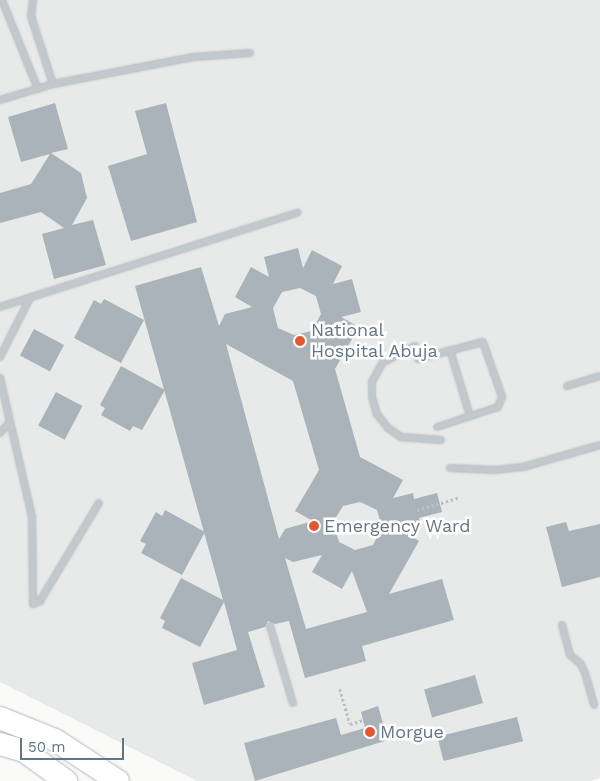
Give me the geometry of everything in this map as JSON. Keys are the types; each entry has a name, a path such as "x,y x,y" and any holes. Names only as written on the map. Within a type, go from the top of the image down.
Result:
{"highway":[{"path":"0,718 55,740 118,781"},
{"path":"0,744 24,751 66,781"}],"lane":[{"path":"2,0 38,89"},
{"path":"33,0 31,16 53,84"},
{"path":"0,100 53,84 193,57 250,53"},
{"path":"0,306 297,213"},
{"path":"0,357 30,298"},
{"path":"418,360 478,342 486,345 502,397 498,407 437,427"},
{"path":"415,346 382,362 372,382 372,397 378,414 388,428 401,437 441,440"},
{"path":"450,350 470,416"},
{"path":"567,386 600,376"},
{"path":"0,378 32,517 33,604 40,601 99,503"},
{"path":"0,433 9,422"},
{"path":"450,468 495,470 523,467 600,445"},
{"path":"562,625 570,655 580,663 585,673 594,705"},
{"path":"270,626 293,703"}],"path":[{"path":"417,510 458,498"},
{"path":"340,689 350,724 363,720"}],"shaded area":[{"name":"National Hospital Abuja","path":"0,0 600,0 600,778 591,781 197,781 0,682"}],"building":[{"path":"55,103 68,149 51,153 81,173 87,198 72,225 93,220 106,265 54,279 42,234 64,228 41,212 0,223 0,193 31,184 50,154 21,162 8,117"},
{"path":"166,103 197,222 131,241 108,166 147,154 135,111"},
{"path":"298,248 303,268 312,250 342,266 333,284 352,279 361,312 341,317 359,327 335,369 360,457 403,480 393,498 413,493 414,499 437,493 442,512 419,518 421,526 402,531 419,541 389,594 442,579 454,620 362,646 366,661 305,678 289,621 275,624 268,621 265,627 248,632 265,687 204,705 192,663 237,650 224,602 200,647 162,628 165,621 160,618 181,578 223,600 135,286 201,267 219,326 225,314 252,307 235,297 251,267 269,277 264,257","holes":["300,288 316,296 321,314 312,331 294,335 278,328 273,308 282,292","226,344 293,381 319,470 295,511 313,521 285,529 279,539","360,502 377,510 382,528 373,545 355,550 339,542 333,522 343,506","322,555 312,572 342,589 352,571 367,612 306,629 285,558 293,562"]},
{"path":"104,299 144,320 121,363 74,338 94,300 101,304"},
{"path":"34,329 64,345 50,371 20,355"},
{"path":"121,366 165,390 142,430 133,426 130,431 101,415 105,408 100,405"},
{"path":"56,392 82,406 65,440 38,426"},
{"path":"165,510 205,532 182,575 141,553 146,544 140,541 156,512 162,516"},
{"path":"566,522 569,531 600,524 600,577 562,587 546,527"},
{"path":"475,675 483,703 432,717 424,690"},
{"path":"378,706 388,740 255,781 244,743 336,718 341,735 365,728 361,712"},
{"path":"517,717 523,741 443,761 437,737"}],"place":[{"name":"National Hospital Abuja","path":"300,341"},
{"name":"Emergency Ward","path":"314,526"},
{"name":"Morgue","path":"370,732"}]}
